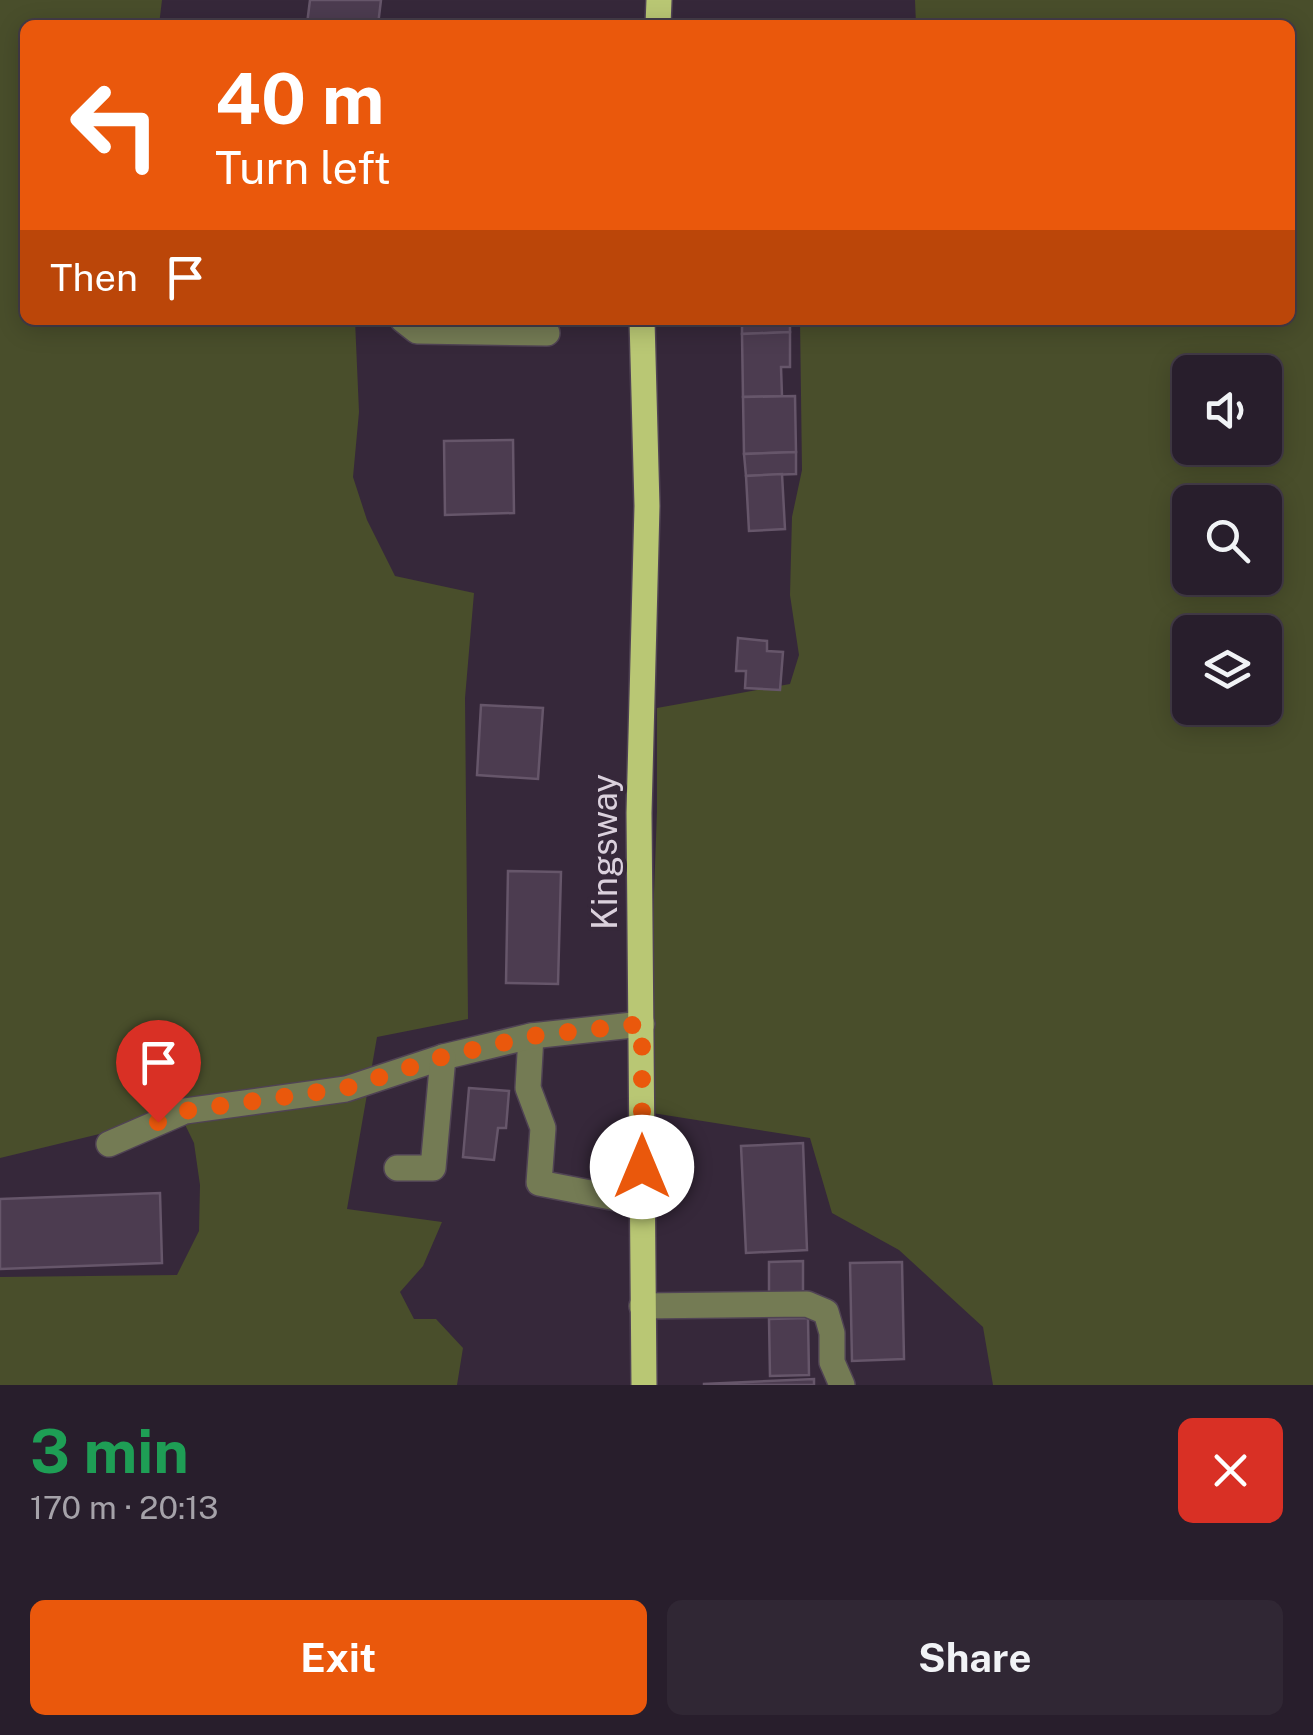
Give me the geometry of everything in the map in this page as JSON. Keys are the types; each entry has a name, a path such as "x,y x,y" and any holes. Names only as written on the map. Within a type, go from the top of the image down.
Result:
{"main road":[{"name":"Kingsway","path":"642,325 647,506 639,813 644,1385"}],"lane":[{"path":"409,325 417,331 547,333"},
{"path":"109,1144 184,1111 346,1088 442,1057 532,1036 642,1024"},
{"path":"532,1036 528,1088 543,1128 539,1182 642,1203"},
{"path":"397,1168 433,1168 442,1057"},
{"path":"642,1306 807,1304 826,1312 832,1333 832,1362 842,1385"}],"green space":[{"path":"0,0 162,0 160,20 20,20 20,325 355,325 359,412 353,477 367,520 395,576 474,593 465,698 468,1019 377,1037 347,1209 442,1222 423,1266 400,1292 414,1319 436,1319 463,1348 457,1385 0,1385 0,1277 177,1275 199,1231 200,1185 194,1143 174,1102 116,1130 0,1158"},
{"path":"915,0 1313,0 1313,1385 993,1385 983,1327 899,1250 832,1213 810,1138 646,1112 657,708 790,684 799,655 790,595 792,517 802,470 800,325 1295,325 1295,20 916,20"}],"building":[{"path":"310,0 381,0 379,20 308,20"},
{"path":"742,325 790,325 790,332 742,334"},
{"path":"790,332 790,367 781,367 782,396 743,397 742,334"},
{"path":"795,396 796,452 744,454 743,397"},
{"path":"513,440 514,513 445,515 444,441"},
{"path":"796,452 796,474 746,476 744,454"},
{"path":"782,474 785,529 749,531 746,476"},
{"path":"738,638 767,641 767,651 783,652 780,690 745,688 746,671 736,671"},
{"path":"481,705 543,708 538,779 477,775"},
{"path":"508,871 561,872 558,984 506,983"},
{"path":"469,1088 509,1091 506,1128 498,1128 494,1160 463,1157"},
{"path":"803,1143 807,1250 746,1253 741,1146"},
{"path":"160,1193 162,1263 0,1269 0,1199"},
{"path":"803,1261 803,1293 769,1294 769,1262"},
{"path":"902,1262 904,1359 852,1361 850,1263"},
{"path":"808,1318 809,1375 770,1376 769,1319"},
{"path":"814,1379 814,1385 704,1385 704,1384"}],"route":[{"path":"158,1122 184,1111 346,1088 442,1057 532,1036 642,1024 642,1167"}]}
